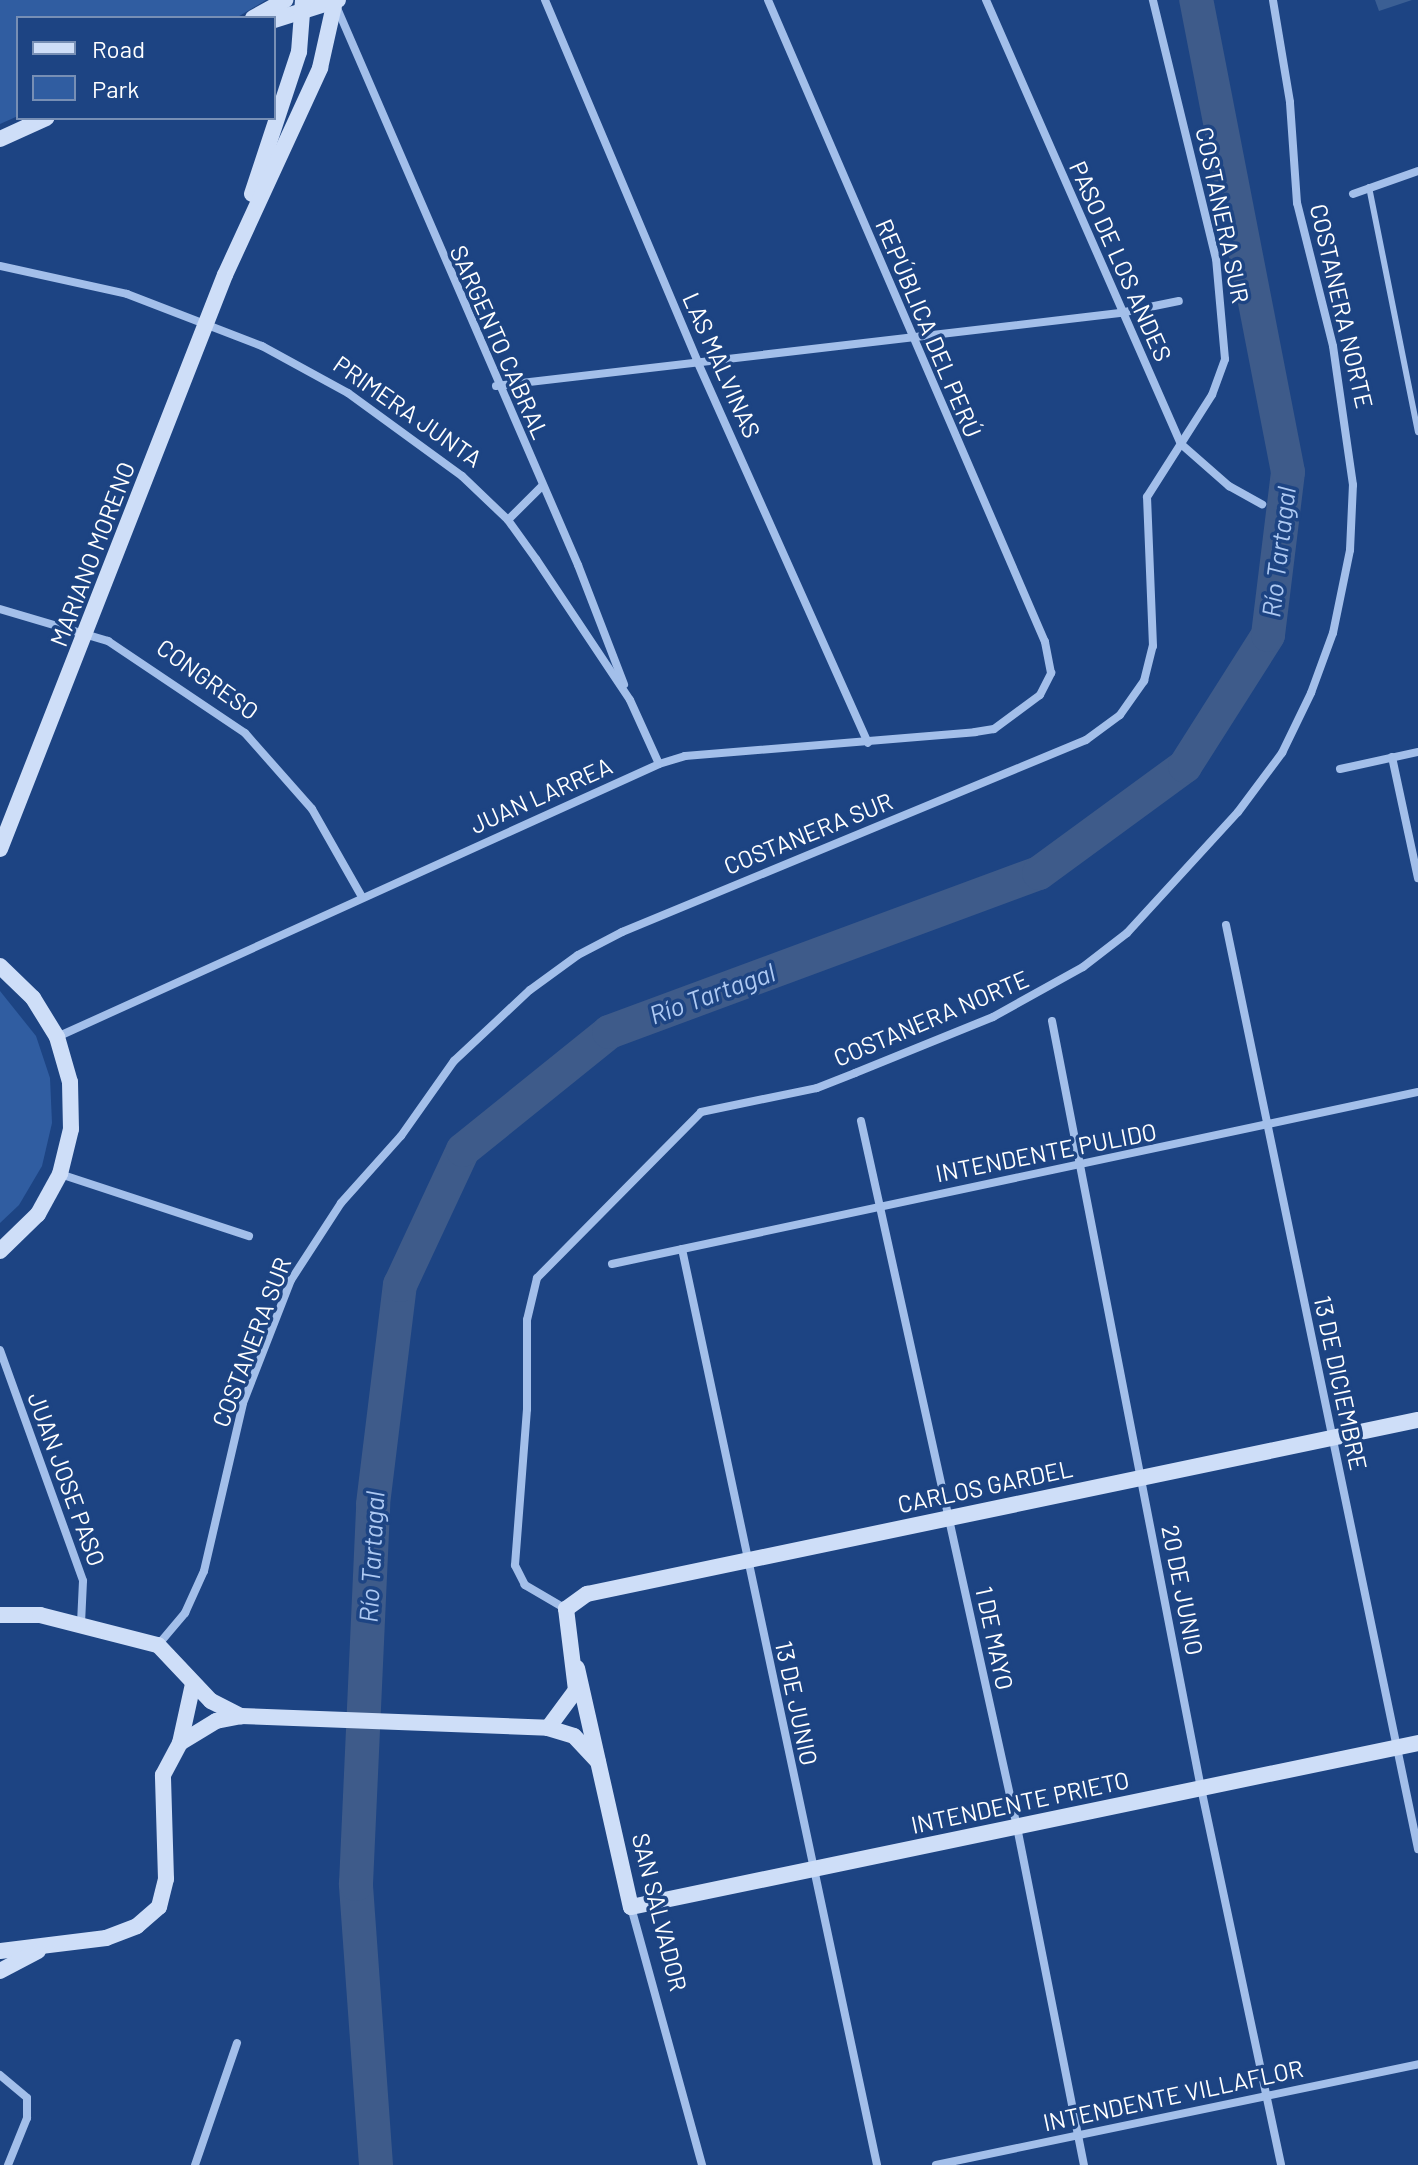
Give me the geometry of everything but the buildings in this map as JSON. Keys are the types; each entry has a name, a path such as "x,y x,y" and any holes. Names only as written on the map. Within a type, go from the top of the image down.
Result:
{"street":[{"path":"257,16 285,0"},
{"path":"276,19 304,5 335,0"},
{"name":"MARIANO MORENO","path":"0,849 88,632 225,275 320,68 335,0"},
{"name":"SARGENTO CABRAL","path":"335,0 630,700"},
{"name":"LAS MALVINAS","path":"545,0 698,363 868,743"},
{"name":"REPÚBLICA DEL PERÚ","path":"768,0 911,338 1045,642 1051,673"},
{"name":"PASO DE LOS ANDES","path":"986,0 1120,313 1181,444 1229,486 1262,504"},
{"name":"COSTANERA SUR","path":"158,1645 185,1613 204,1571 243,1403 291,1280 341,1203 401,1136 454,1061 530,990 589,949 1086,740 1120,715 1144,681 1153,646 1147,497 1212,395 1225,359 1225,318 1216,259 1153,0"},
{"name":"COSTANERA NORTE","path":"566,1609 525,1585 515,1565 527,1409 527,1320 537,1278 701,1112 842,1078 993,1017 1083,967 1127,933 1238,812 1282,753 1311,693 1333,633 1350,550 1353,485 1336,361 1297,203 1290,102 1273,0"},
{"name":"MARIANO MORENO","path":"225,275 299,52 304,5"},
{"path":"0,139 42,120"},
{"path":"1353,194 1418,171"},
{"name":"PRIMERA JUNTA","path":"0,266 127,294 206,322 348,393 462,476 508,520 630,700 659,764"},
{"path":"496,386 1120,313 1179,301"},
{"path":"508,520 542,486"},
{"name":"CONGRESO","path":"0,609 88,632 147,663 245,733 312,809 362,897"},
{"name":"JUAN LARREA","path":"57,1037 659,764 685,756 868,743 994,729 1040,695 1051,673"},
{"path":"1340,769 1418,752"},
{"path":"1392,757 1418,878"},
{"name":"13 DE DICIEMBRE","path":"1226,925 1418,1849"},
{"path":"0,966 33,998 57,1037 70,1082 71,1129 60,1174 38,1214 0,1251"},
{"name":"20 DE JUNIO","path":"1052,1021 1201,1788 1281,2165"},
{"name":"INTENDENTE PULIDO","path":"612,1264 879,1206 1267,1128 1418,1092"},
{"name":"1 DE MAYO","path":"861,1121 1017,1827 1084,2165"},
{"path":"60,1174 249,1236"},
{"name":"13 DE JUNIO","path":"682,1249 877,2165"},
{"name":"JUAN JOSE PASO","path":"0,1350 83,1581 81,1623"},
{"name":"CARLOS GARDEL","path":"566,1609 608,1588 1418,1420"},
{"name":"SAN SALVADOR","path":"566,1609 631,1907 702,2165"},
{"path":"0,1615 40,1615 158,1645 193,1684 241,1716"},
{"path":"548,1728 570,1704 577,1668"},
{"path":"0,1951 106,1938 137,1926 159,1907 166,1879 163,1775 180,1743 193,1684"},
{"path":"180,1743 216,1721 241,1716 548,1728 574,1736 601,1766"},
{"name":"INTENDENTE PRIETO","path":"631,1907 1418,1743"},
{"path":"0,1971 43,1948"},
{"path":"195,2165 237,2043"},
{"name":"INTENDENTE VILLAFLOR","path":"936,2165 1418,2064"},
{"path":"0,2075 27,2098 27,2118 8,2165"}],"lane":[{"path":"1369,187 1418,432"}],"green space":[{"path":"0,0 266,0 239,16 16,16 16,117 0,124"},
{"path":"0,991 36,1036 50,1078 52,1123 42,1166 19,1205 0,1223"}],"waterway":[{"name":"Río Tartagal","path":"376,2165 356,1884 373,1504 400,1285 463,1150 609,1032 1039,873 1185,766 1268,635 1288,472 1196,0"}]}
